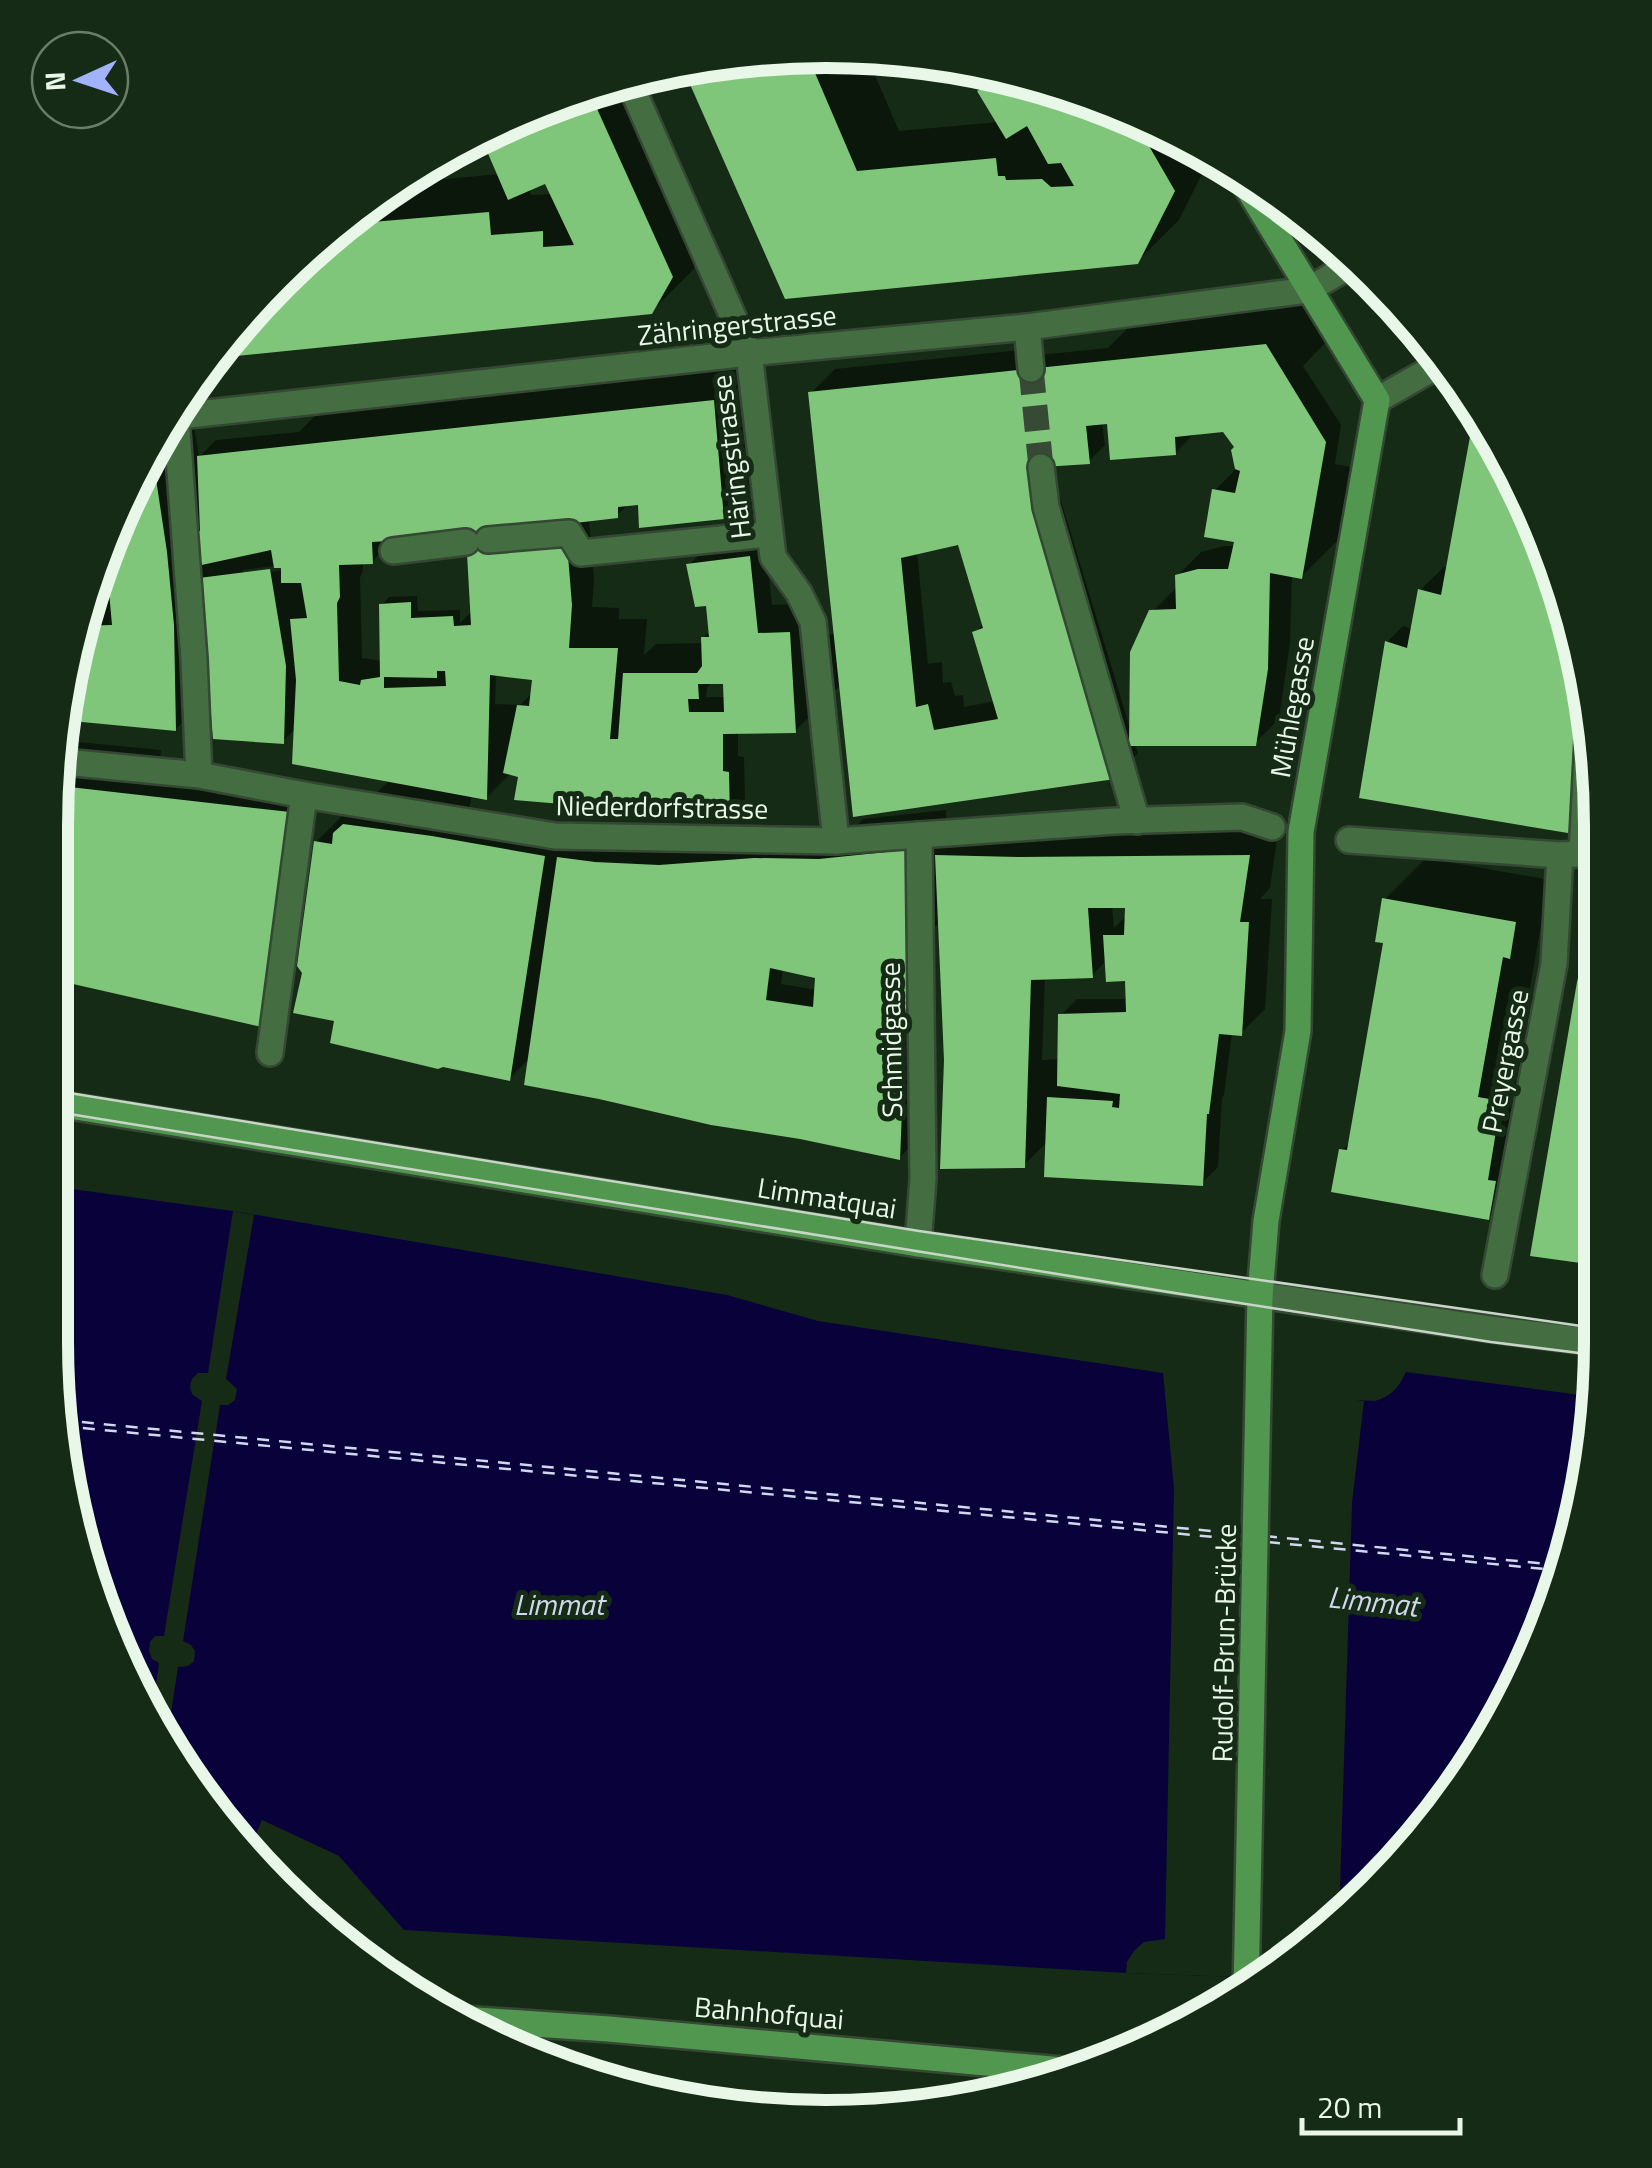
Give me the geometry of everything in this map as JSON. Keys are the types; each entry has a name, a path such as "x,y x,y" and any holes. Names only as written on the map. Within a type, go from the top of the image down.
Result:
{"street":[{"name":"Häringstrasse","path":"634,92 749,352 773,557 799,593 813,622 836,841"},
{"path":"1254,200 1376,400 1432,369"},
{"path":"1308,290 1341,271"},
{"name":"Zähringerstrasse","path":"190,413 749,352 1027,327 1308,290"},
{"path":"1027,327 1031,369"},
{"name":"Mühlegasse","path":"1260,1295 1266,1221 1298,1032 1301,832 1376,400"},
{"path":"176,436 199,775"},
{"path":"1041,468 1046,507 1137,821"},
{"path":"393,551 569,533 581,553 769,534"},
{"name":"Niederdorfstrasse","path":"70,763 199,775 555,836 836,841 1242,817 1272,827"},
{"name":"Preyergasse","path":"1496,1276 1554,964 1579,854 1583,793"},
{"path":"270,1053 304,795"},
{"name":"Schmidgasse","path":"918,1244 924,1180 920,834"},
{"path":"1349,840 1579,854"},
{"name":"Limmatquai","path":"68,1105 918,1244 1584,1341"},
{"name":"Rudolf-Brun-Brücke","path":"1246,1974 1260,1295"},
{"name":"Bahnhofquai","path":"489,2021 1044,2068"}],"water":[{"name":"Limmat","path":"68,1188 233,1211 727,1295 818,1321 1163,1373 1259,1395 1375,1401 1394,1390 1406,1372 1583,1395 1559,1538 1527,1632 1483,1721 1428,1804 1362,1878 1288,1944 1240,1977 404,1930 339,1856 262,1820 256,1834 245,1829 224,1804 169,1721 125,1632 93,1538 82,1490 69,1392"}],"pier":[{"path":"233,1211 254,1215 226,1379 237,1389 235,1400 220,1405 183,1641 195,1651 194,1661 178,1667 170,1722 155,1694 159,1663 149,1651 155,1636 164,1636 202,1401 192,1394 190,1386 198,1373 208,1373"},
{"path":"1163,1373 1260,1390 1364,1401 1352,1503 1340,1899 1288,1944 1241,1977 1126,1973 1127,1962 1144,1942 1165,1939 1174,1488"}],"building":[{"path":"813,68 857,171 996,158 998,176 1005,176 1006,180 1042,179 1051,187 1074,186 1061,163 1048,164 1027,126 1006,139 977,91 987,85 1070,108 1145,138 1175,191 1138,264 785,299 688,80"},
{"path":"595,104 673,277 652,314 230,357 290,290 366,223 489,212 491,235 543,231 543,247 574,245 545,184 508,200 486,149"},
{"path":"1266,344 1326,442 1302,579 1270,573 1268,669 1256,746 1129,746 1130,652 1149,610 1176,609 1175,575 1198,569 1228,569 1234,542 1204,537 1212,489 1235,493 1240,471 1235,469 1231,450 1234,447 1223,432 1175,437 1176,455 1110,460 1107,424 1086,426 1090,464 1027,468 1039,528 1115,779 853,817 808,392","holes":["958,545 983,628 972,632 998,719 934,730 928,704 916,707 901,558"]},
{"path":"714,400 724,519 639,528 638,505 618,507 618,518 488,533 567,543 572,605 569,648 618,648 610,739 618,739 623,673 697,673 702,666 701,637 709,637 706,606 695,607 686,564 750,556 758,633 790,632 796,733 723,734 723,771 729,772 730,818 514,800 518,777 503,773 517,705 529,706 532,680 490,675 487,800 292,764 296,680 290,619 307,618 301,583 281,583 281,568 274,568 271,550 197,566 197,456","holes":["466,536 471,625 454,626 453,616 411,618 411,602 379,604 380,677 361,680 360,685 339,681 339,565 373,564 372,542","437,671 445,671 446,686 384,688 384,677 437,678","698,684 723,684 724,712 689,712 688,699 699,699"]},
{"path":"1472,428 1527,536 1559,630 1574,702 1574,834 1359,798 1385,641 1407,648 1418,589 1441,595"},
{"path":"155,473 174,625 176,731 75,721 94,625 112,625 108,582"},
{"path":"270,569 286,666 284,744 213,739 199,578"},
{"path":"69,787 290,812 262,1027 68,983"},
{"path":"343,824 545,856 510,1081 438,1069 330,1043 334,1021 293,1013 302,973 297,966 314,841 332,844 333,833"},
{"path":"906,850 908,958 900,1160 524,1085 557,857 659,865 754,858 819,859","holes":["770,968 815,978 813,1007 766,1000"]},
{"path":"935,855 1250,855 1240,922 1249,922 1242,1036 1219,1034 1207,1114 1203,1186 1044,1177 1047,1097 1113,1101 1112,1107 1119,1108 1120,1094 1057,1086 1058,1014 1126,1012 1125,981 1106,982 1103,935 1124,935 1125,908 1088,908 1093,978 1031,980 1025,1168 940,1169 944,1060"},
{"path":"1382,898 1516,922 1510,959 1503,957 1478,1097 1501,1101 1488,1180 1496,1181 1489,1220 1331,1192 1339,1149 1347,1150 1383,943 1375,942"},
{"path":"1584,941 1584,1263 1530,1256"}],"ferry route":[{"path":"72,1421 1242,1534"},
{"path":"73,1427 1245,1540"},
{"path":"1265,1536 1551,1564"},
{"path":"1268,1542 1549,1569"}],"tunnel":[{"path":"1031,369 1041,467"}],"tram line":[{"path":"68,1093 919,1231 1584,1326"},
{"path":"68,1114 1175,1293 1584,1354"}]}
